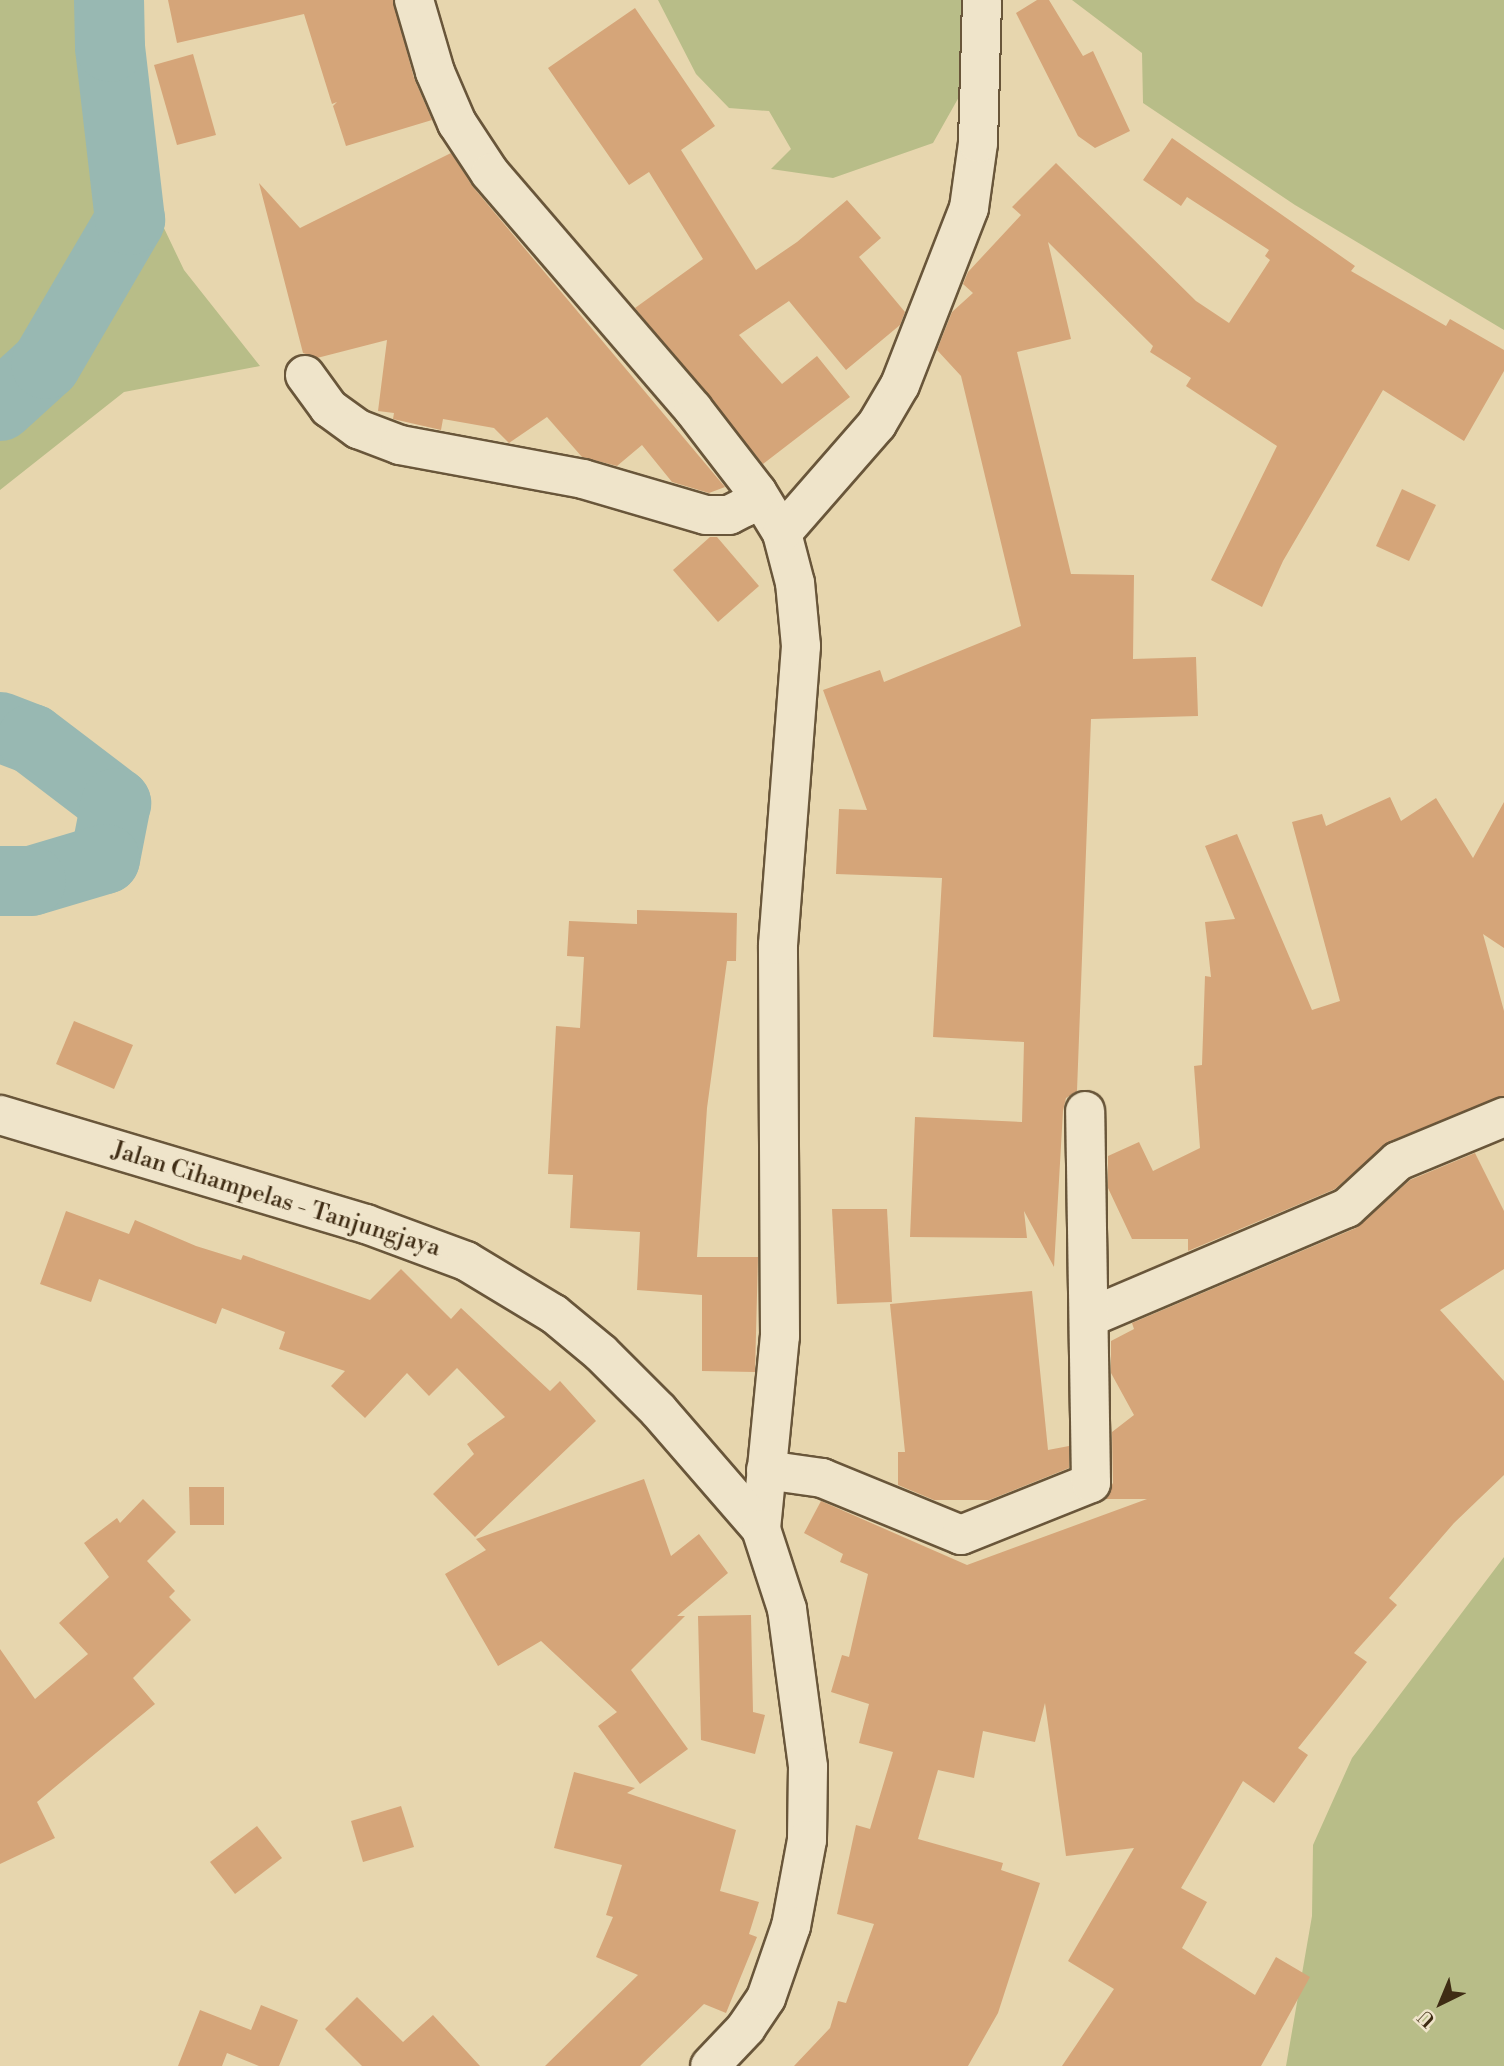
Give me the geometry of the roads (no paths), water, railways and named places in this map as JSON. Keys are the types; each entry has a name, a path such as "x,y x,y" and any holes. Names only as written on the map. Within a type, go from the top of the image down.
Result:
{"street":[{"path":"414,0 435,72 457,123 490,173 693,409 757,492 782,533 795,583 801,646 778,945 780,1336 761,1529"},
{"path":"782,533 877,424 900,384 969,208 978,143 982,0"},
{"path":"305,375 329,408 358,429 400,445 583,479 706,515 729,515 745,507 757,492"},
{"path":"766,1470 821,1478 961,1535 1091,1483 1085,1111"},
{"name":"Jalan Cihampelas - Tanjungjaya","path":"0,1115 366,1224 466,1261 554,1314 601,1353 658,1410 761,1529 787,1609 808,1767 807,1840 791,1926 766,1998 746,2028 710,2066"},
{"path":"1090,1317 1347,1208 1398,1161 1504,1117"}],"waterway":[{"path":"0,406 46,364 130,220 110,47 109,0"},
{"path":"0,727 32,739 116,803 105,859 31,881 0,881"}]}
